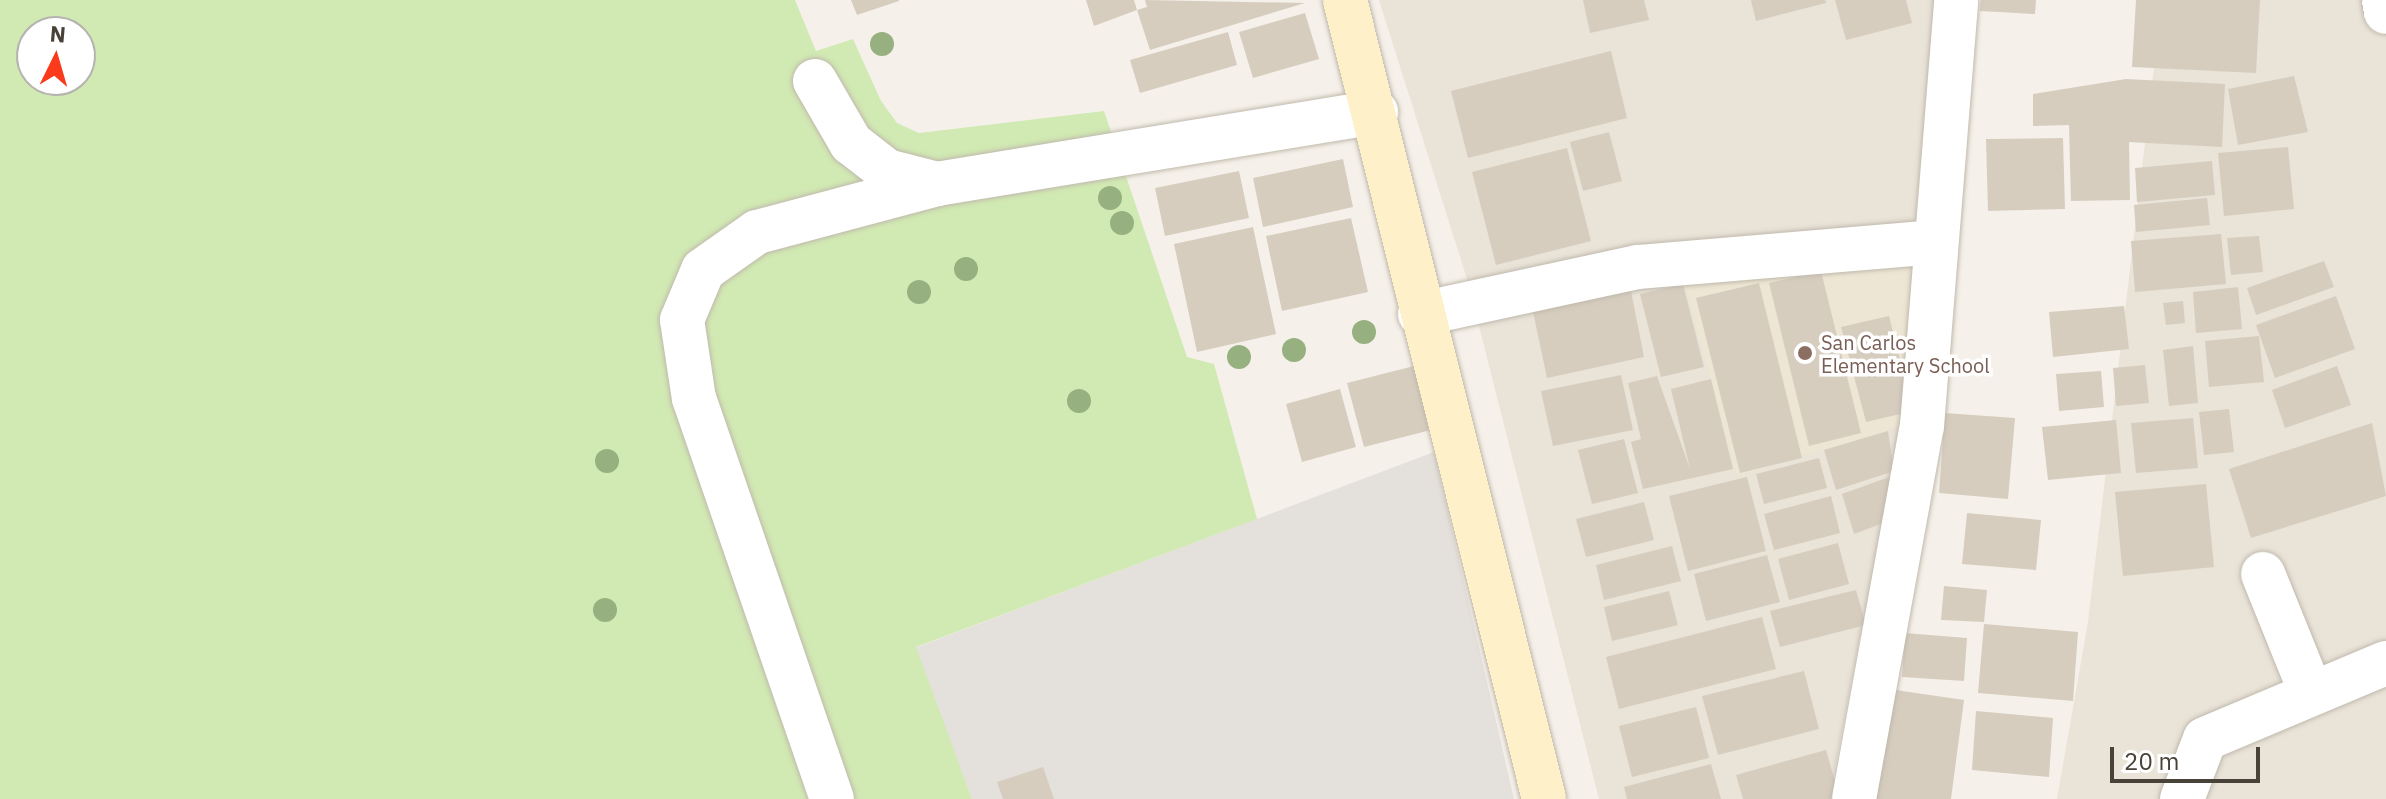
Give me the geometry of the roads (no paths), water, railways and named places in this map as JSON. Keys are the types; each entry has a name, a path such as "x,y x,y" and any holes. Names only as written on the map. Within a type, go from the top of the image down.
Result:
{"street":[{"path":"1345,0 1376,112 1420,314 1544,799"},
{"path":"1854,799 1922,426 1956,0"},
{"path":"2384,0 2386,12"},
{"path":"815,81 851,143 887,171 937,184"},
{"path":"832,799 694,399 682,320 703,270 757,232 937,184 1376,112"},
{"path":"1420,314 1625,269 1935,242"},
{"path":"2263,574 2311,693"},
{"path":"2182,799 2205,739 2386,663"}],"place":[{"name":"San Carlos Elementary School","path":"1805,353"}]}
